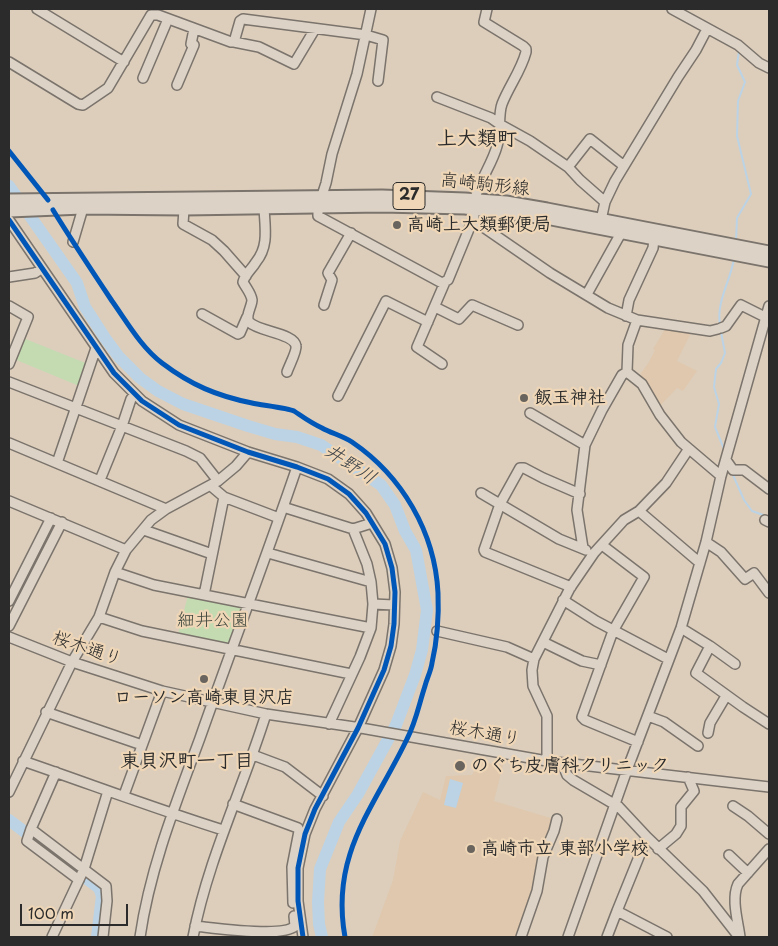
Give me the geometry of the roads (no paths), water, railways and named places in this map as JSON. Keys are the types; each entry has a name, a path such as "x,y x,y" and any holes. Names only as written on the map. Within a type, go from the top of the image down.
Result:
{"main road":[{"name":"高崎駒形線","path":"82,204 184,209 264,208 390,196 474,210 546,218 769,261"},
{"name":"高崎駒形線","path":"474,210 506,202 769,252"},
{"name":"高崎駒形線","path":"9,211 45,205 82,204 320,203"}],"street":[{"path":"37,9 124,62"},
{"path":"371,9 357,74 332,154 318,216 439,283 445,282"},
{"path":"442,364 417,347 445,282 448,280 474,210 478,188 498,144 501,126 500,108 524,60 526,49 484,22 487,9"},
{"path":"679,10 707,29 738,45 759,63 769,68"},
{"path":"9,62 78,104 83,105 108,88 151,15 158,15 231,42 260,47 294,64 315,29"},
{"path":"143,78 168,19"},
{"path":"234,42 240,21 243,19 366,35 382,40 378,81"},
{"path":"177,85 194,45 191,44 194,29"},
{"path":"602,220 605,202 624,166 707,29"},
{"path":"437,97 491,118 501,126 530,141 568,167 605,202"},
{"path":"568,167 590,139 624,166"},
{"path":"73,242 82,204"},
{"path":"202,314 238,334 240,332 252,305 252,298 243,282 257,262 265,244 264,208"},
{"path":"184,209 183,224 212,240 246,276"},
{"path":"474,210 536,264 608,308 626,316 637,320 710,331 726,326 741,305 768,318"},
{"path":"9,211 41,269 52,281 96,348 114,373 142,401 179,425 248,452 315,473 337,486 358,504 372,522 384,544 392,568 393,636 384,670 359,728 305,834 298,868 298,901 303,937"},
{"path":"324,305 332,280 328,273 351,233"},
{"path":"587,294 621,233"},
{"path":"626,316 629,300 653,248 654,239"},
{"path":"9,277 35,273 41,269"},
{"path":"338,396 386,301 428,322"},
{"path":"435,307 459,319 472,305 518,325"},
{"path":"9,306 28,317 9,364"},
{"path":"571,936 614,804 681,628 706,542 720,476 768,318 769,306"},
{"path":"247,318 248,321 261,329 287,337 294,342 296,350 287,372"},
{"path":"583,548 577,510 585,445 602,410 622,376 627,372 628,345 637,320"},
{"path":"57,463 96,348"},
{"path":"627,372 642,384 660,415 688,450 720,476"},
{"path":"9,382 200,458 214,484 224,497 279,518"},
{"path":"100,480 131,398 135,394"},
{"path":"530,413 585,445"},
{"path":"9,443 166,509"},
{"path":"547,761 547,716 533,686 532,670 534,659 563,600 594,553 624,520 639,510 666,483 688,450"},
{"path":"9,792 46,712 72,662 99,617 115,572 126,550 151,520 166,509 214,484 236,466 248,452"},
{"path":"726,460 733,470 744,470 769,489"},
{"path":"140,937 152,877 172,814 248,603 268,553 297,467"},
{"path":"571,587 484,550 500,504 520,468 524,468 580,494"},
{"path":"481,493 559,539 594,553"},
{"path":"204,595 224,497"},
{"path":"9,501 126,550"},
{"path":"283,507 352,529 372,522"},
{"path":"639,510 700,563"},
{"path":"9,601 51,518"},
{"path":"9,626 62,522"},
{"path":"329,724 360,658 371,628 373,604 371,582 367,564 352,529"},
{"path":"144,530 212,554"},
{"path":"706,542 721,552 745,579 754,573 769,593"},
{"path":"602,545 644,577 613,631 582,717 614,734 638,742"},
{"path":"268,553 371,582"},
{"path":"115,572 154,585 371,628"},
{"path":"563,600 613,631 668,659"},
{"path":"373,604 394,605"},
{"path":"99,617 142,631 352,674"},
{"path":"681,628 735,664"},
{"path":"437,631 507,647 534,659"},
{"name":"桜木通り","path":"9,637 72,662 162,691 266,714 359,728 547,761 769,787"},
{"path":"543,642 582,661 601,665"},
{"path":"710,646 696,673 726,696 769,724"},
{"path":"124,795 162,691"},
{"path":"708,733 710,723 726,696"},
{"path":"46,712 142,745"},
{"path":"194,937 195,926 223,830 253,756 266,714"},
{"path":"648,716 664,722 698,746"},
{"path":"253,756 285,767 323,796"},
{"path":"23,761 124,795 172,814 223,830"},
{"path":"562,763 567,774 573,780 619,807 647,838 702,891 740,937"},
{"path":"56,772 27,841 79,880"},
{"path":"658,849 676,834 681,826 681,807 694,790 688,777"},
{"path":"52,937 84,869 108,791"},
{"path":"195,926 271,935 292,930 296,926 292,892 292,867 298,828 233,804"},
{"path":"733,806 769,834"},
{"path":"521,937 538,891 543,857 557,819"},
{"path":"30,833 106,886 107,901 103,937"},
{"path":"607,937 647,838"},
{"path":"740,937 735,896 736,889 769,849"},
{"path":"729,855 748,873"},
{"path":"617,911 667,937"}],"water":[{"path":"450,779 463,783 456,808 444,805"}],"waterway":[{"path":"736,242 737,218 751,194 737,136 738,101 745,82 737,65 739,51"},
{"name":"井野川","path":"9,186 77,283 85,307 105,338 119,357 140,378 158,391 183,404 248,426 275,434 297,437 321,445 381,485 395,505 405,531 416,550 427,610 422,650 415,675 396,725 358,794 339,822 320,869 318,902 319,924 322,937"},
{"path":"720,325 720,308 734,259"},
{"path":"721,332 725,353 716,369 714,387 719,404 715,427 724,449"},
{"path":"733,475 744,500 752,511 769,517"},
{"path":"9,820 99,888 102,896 97,937"}],"place":[{"name":"高崎上大類郵便局","path":"397,225"},
{"name":"飯玉神社","path":"524,398"},
{"name":"ローソン高崎東貝沢店","path":"204,679"},
{"name":"のぐち皮膚科クリニック","path":"460,766"},
{"name":"高崎市立 東部小学校","path":"471,849"}],"district":[{"name":"上大類町","path":"477,139"},
{"name":"東貝沢町一丁目","path":"187,762"}],"park label":[{"name":"細井公園","path":"213,621"}]}
